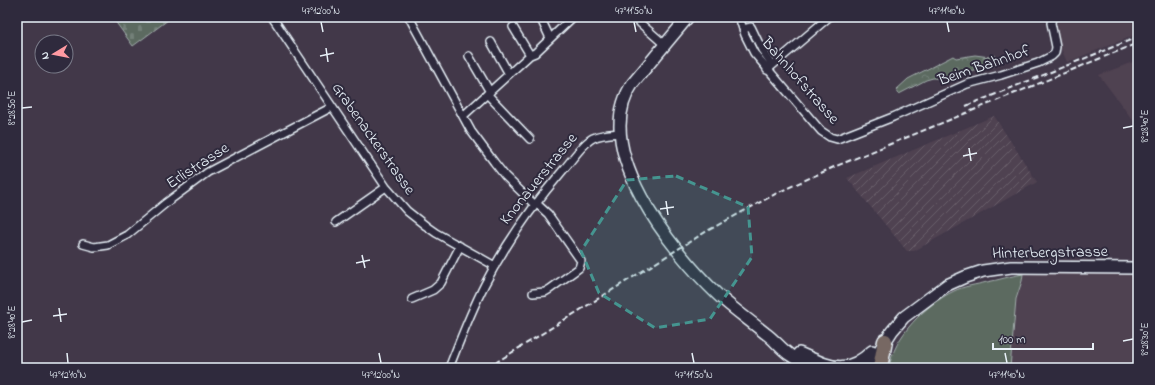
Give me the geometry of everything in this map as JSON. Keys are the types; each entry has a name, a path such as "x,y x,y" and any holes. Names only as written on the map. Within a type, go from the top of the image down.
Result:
{"highway":[{"path":"878,362 885,341"}],"street":[{"name":"Grabenackerstrasse","path":"272,17 386,187 407,211 436,233 495,266"},
{"path":"409,17 471,131 505,176 548,214 581,261 579,268 550,289 540,293 533,293"},
{"path":"540,17 550,38"},
{"path":"463,116 530,55 535,53 573,17"},
{"path":"638,17 640,23 665,45"},
{"path":"688,17 629,88 622,107 620,133 625,158 634,184 644,203 677,250 693,269 719,296 810,368"},
{"name":"Bahnhofstrasse","path":"739,17 750,47 770,68 821,131 834,139 842,138 911,110"},
{"path":"770,68 829,17"},
{"name":"Beim Bahnhof","path":"911,110 967,84 1001,75 1047,59 1055,53 1056,42 1052,17"},
{"path":"513,27 530,55"},
{"path":"491,42 509,74"},
{"path":"469,56 489,93 530,139"},
{"name":"Erlistrasse","path":"83,244 94,247 108,245 127,235 161,207 208,172 332,107"},
{"name":"Knonauerstrasse","path":"449,368 471,313 495,266 514,235 536,204 588,141 602,134 620,133"},
{"path":"336,222 386,187"},
{"path":"412,299 433,290 441,283 460,246"},
{"name":"Hinterbergstrasse","path":"794,354 829,366 850,366 865,358 885,341 892,331 914,309 947,285 974,273 1011,267 1138,268"},
{"path":"794,354 804,368"},
{"path":"794,354 819,368"},
{"path":"864,368 878,362"},
{"path":"873,368 878,362"}],"highlighted area":[{"path":"676,176 748,207 752,257 710,319 655,328 599,293 581,251 627,180"}],"shaded area":[{"path":"1058,17 1138,17 1138,34 1067,62 1059,44"},
{"path":"1138,60 1138,127 1099,75"},
{"path":"994,116 1037,182 914,251 907,251 847,178"},
{"path":"1138,268 1138,368 1010,368 1016,299 1023,274 1034,272"}],"green space":[{"path":"112,17 172,17 133,46"},
{"path":"975,55 990,57 994,55 997,65 969,71 946,79 933,78 926,80 899,94 896,90 908,79 953,56 956,58"},
{"path":"1023,274 1016,299 1010,368 889,368 897,344 904,333 932,304 962,288"}],"railway":[{"path":"966,106 1138,37"},
{"path":"487,368 707,231 779,192 834,167 1138,43"}]}
